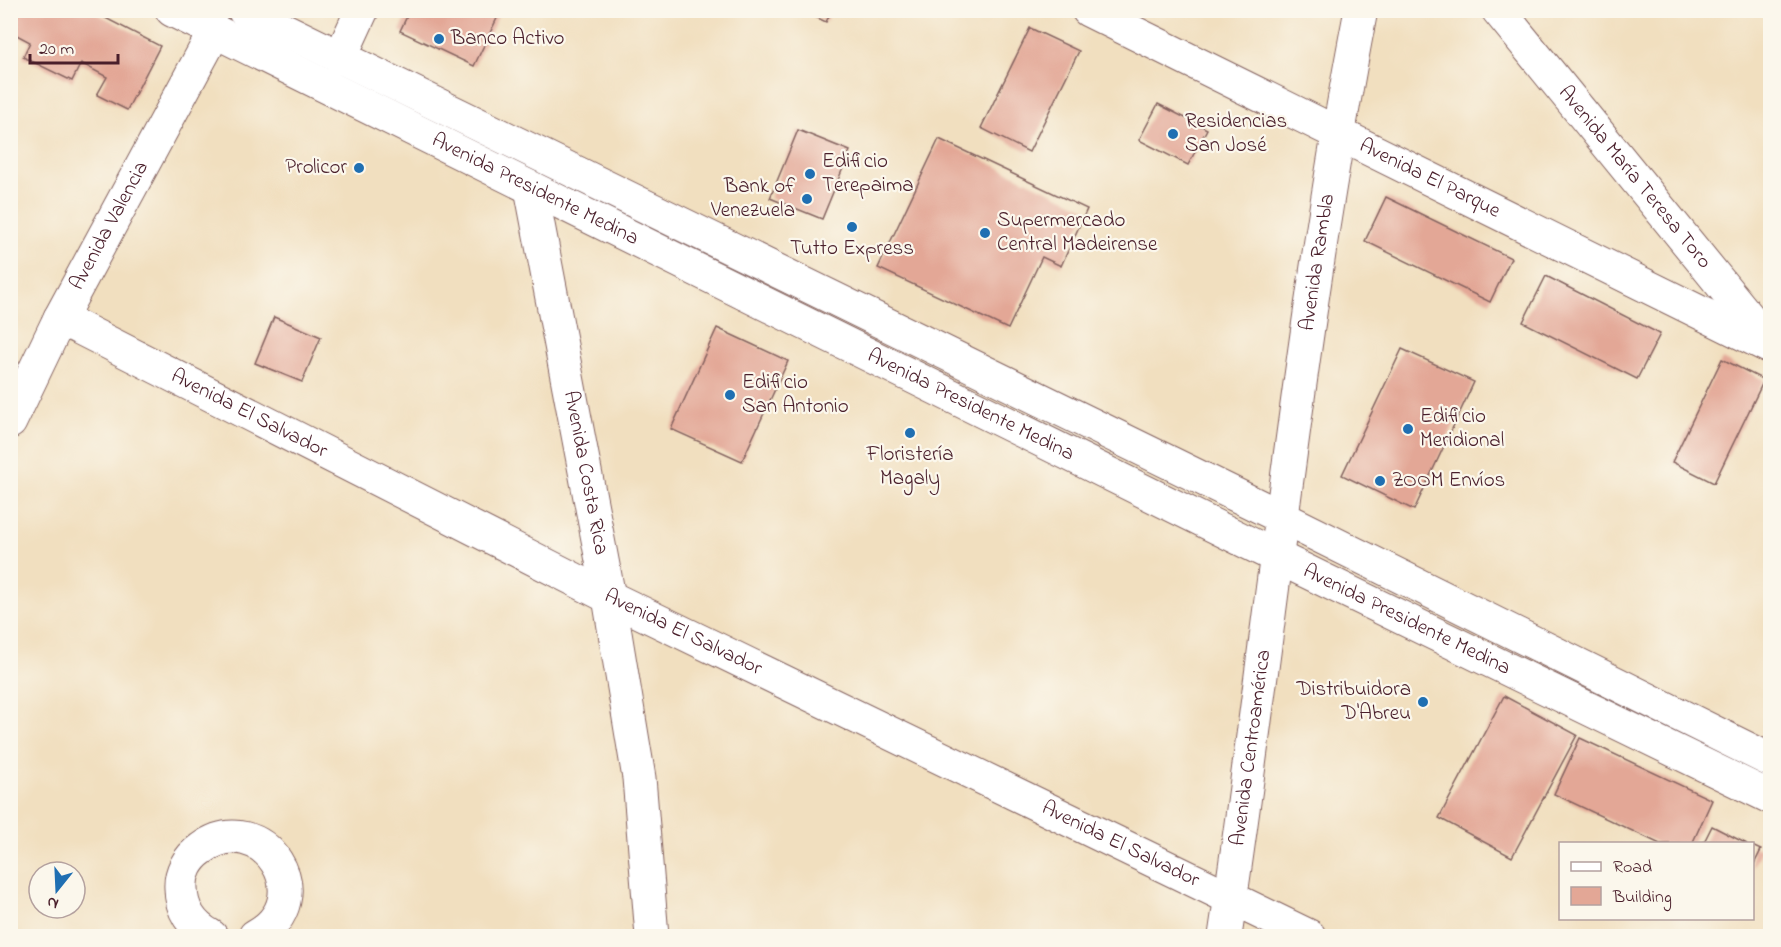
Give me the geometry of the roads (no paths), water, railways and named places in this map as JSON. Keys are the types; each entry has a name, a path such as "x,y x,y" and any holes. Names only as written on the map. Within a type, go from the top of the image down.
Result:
{"street":[{"name":"Avenida Presidente Medina","path":"172,10 1277,557 1770,797"},
{"name":"Avenida Presidente Medina","path":"244,10 1281,517 1770,760"},
{"path":"340,58 362,10"},
{"name":"Avenida El Parque","path":"1088,10 1770,346"},
{"name":"Avenida Rambla","path":"1277,557 1337,133 1361,10"},
{"name":"Avenida María Teresa Toro","path":"1498,10 1770,346"},
{"name":"Avenida Valencia","path":"10,422 60,318 215,31"},
{"name":"Avenida Costa Rica","path":"531,188 609,597 639,778 653,936"},
{"name":"Avenida El Salvador","path":"60,318 609,597 1310,936"},
{"name":"Avenida Centroamérica","path":"1226,936 1277,557"},
{"path":"211,936 201,931 189,918 182,902 180,885 184,868 194,853 208,843 225,837 242,838 258,844 272,854 282,869 285,885 284,902 278,918 266,931 255,936"}],"place":[{"name":"Banco Activo","path":"439,39"},
{"name":"Residencias San José","path":"1173,134"},
{"name":"Prolicor","path":"359,168"},
{"name":"Edificio Terepaima","path":"810,174"},
{"name":"Bank of Venezuela","path":"807,199"},
{"name":"Tutto Express","path":"852,227"},
{"name":"Supermercado Central Madeirense","path":"985,233"},
{"name":"Edificio San Antonio","path":"730,395"},
{"name":"Edificio Meridional","path":"1408,429"},
{"name":"Floristería Magaly","path":"910,433"},
{"name":"ZOOM Envíos","path":"1380,481"},
{"name":"Distribuidora D'Abreu","path":"1423,702"}]}
